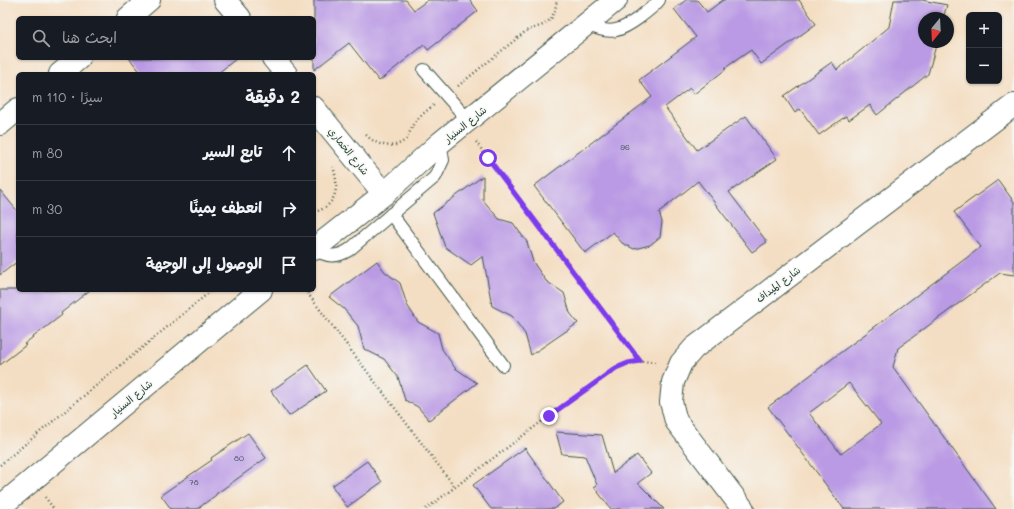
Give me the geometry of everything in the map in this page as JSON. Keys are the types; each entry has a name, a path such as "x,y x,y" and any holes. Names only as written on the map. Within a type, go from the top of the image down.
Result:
{"street":[{"path":"130,16 149,0"},
{"path":"225,0 238,16"},
{"name":"شارع السنيار","path":"316,247 384,194 440,143 588,24 607,3"},
{"path":"62,72 78,60"},
{"path":"275,60 284,72"},
{"name":"شارع الميداف","path":"743,509 676,421 671,402 673,382 681,363 694,348 1014,105"},
{"name":"شارع الخماري","path":"316,110 384,194"},
{"path":"0,124 16,111"},
{"name":"شارع السنيار","path":"0,507 259,292"}],"lane":[{"path":"588,24 603,30 619,30 626,27 659,0"},
{"path":"424,70 466,123"},
{"path":"316,250 323,255 331,256 345,253 435,177 443,160 440,143"},
{"path":"391,214 503,365"}],"path":[{"path":"466,123 640,361"},
{"path":"316,212 321,211 328,206 335,194 337,185 336,175 332,164"},
{"path":"0,465 210,292"},
{"path":"307,292 455,487"},
{"path":"426,509 616,368 628,363 640,361 681,363"}],"building":[{"path":"314,0 406,0 414,10 428,0 470,0 478,11 428,50 424,45 379,81 349,43 314,70 314,60 316,60 316,16 314,16"},
{"path":"686,0 697,0 707,12 723,0 799,0 816,24 761,64 751,50 725,68 726,69 694,94 690,88 665,107 697,150 746,116 777,159 729,192 767,242 752,252 698,181 659,212 662,222 660,237 650,245 634,249 622,243 613,232 585,253 534,186 652,97 639,80 696,37 674,9"},
{"path":"894,0 922,0 947,5 945,12 918,12 918,48 935,48 928,74 877,115 870,105 849,120 846,116 819,135 800,109 795,113 784,96 832,62 837,70 889,27"},
{"path":"131,60 234,60 220,72 140,72"},
{"path":"483,176 483,200 499,219 513,223 527,242 533,262 546,281 564,293 570,313 578,323 531,355 525,334 512,316 492,306 483,256 471,265 445,247 433,213"},
{"path":"998,180 1014,202 1014,275 1000,273 898,348 893,367 996,509 844,509 768,407 981,247 954,212","holes":["849,383 881,424 841,454 809,413"]},
{"path":"0,190 16,210 16,263 0,275"},
{"path":"377,261 385,272 400,283 407,305 418,322 438,333 442,349 455,368 477,383 429,420 418,407 405,400 398,377 384,359 364,349 358,326 344,309 329,297"},
{"path":"0,290 16,290 16,292 87,292 61,313 62,315 24,344 26,345 0,365"},
{"path":"308,365 326,391 289,416 271,391"},
{"path":"556,432 602,435 613,473 637,455 651,473 638,483 664,509 611,509 594,487 597,485 585,456 562,454"},
{"path":"248,433 266,458 197,509 171,509 161,495"},
{"path":"525,448 563,502 554,509 491,509 473,485"},
{"path":"367,461 382,482 347,507 332,486"}],"route":[{"path":"488,158 640,361 628,363 616,368 549,416"}]}
